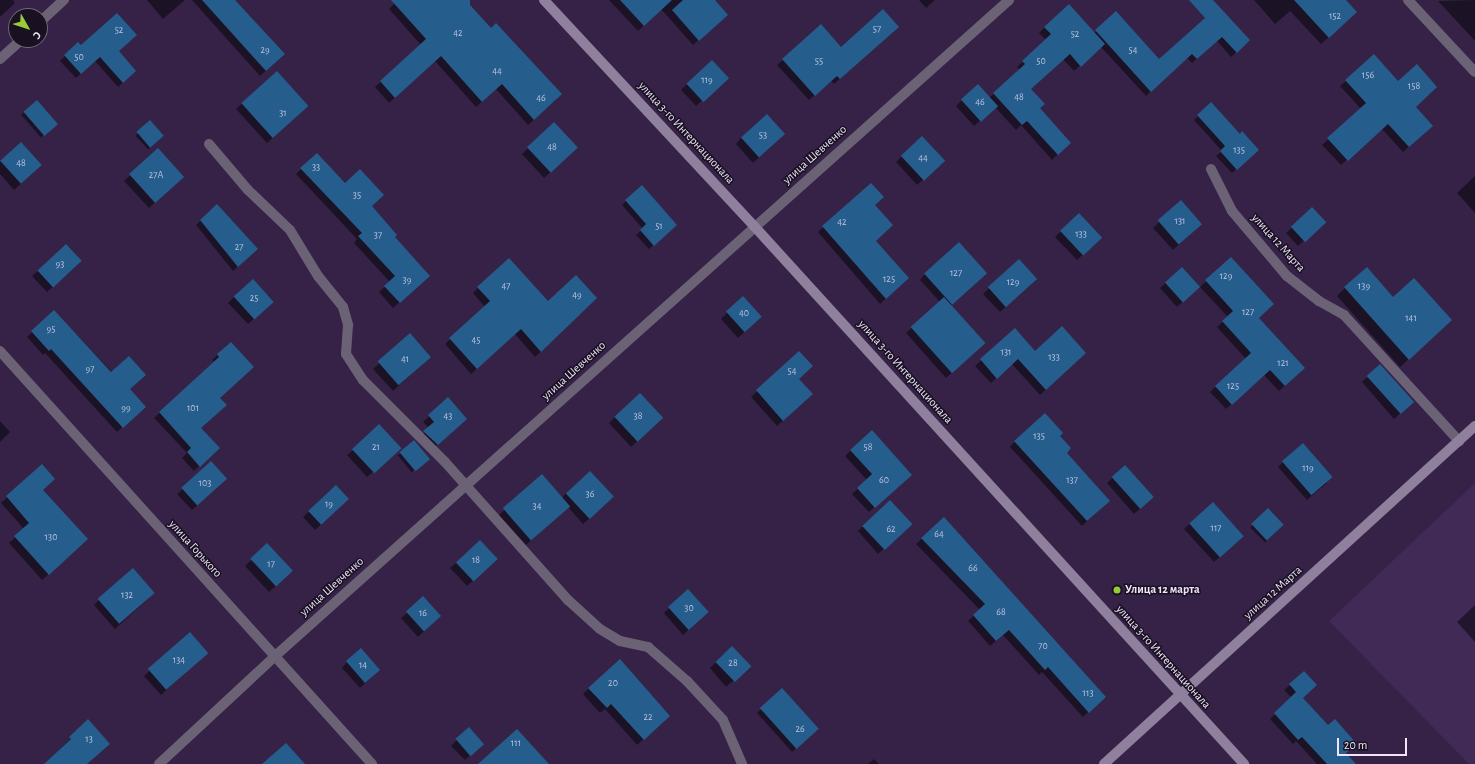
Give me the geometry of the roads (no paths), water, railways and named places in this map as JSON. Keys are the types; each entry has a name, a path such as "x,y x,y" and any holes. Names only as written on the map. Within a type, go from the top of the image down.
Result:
{"street":[{"path":"48,15 64,0"},
{"name":"улица 3-го Интернационала","path":"544,0 754,226 1244,764"},
{"name":"улица Шевченко","path":"159,764 274,657 465,485 1009,0"},
{"path":"1408,0 1475,72"},
{"path":"0,59 12,48"},
{"path":"209,144 248,190 290,230 318,276 343,307 348,325 346,354 363,380 395,410 465,485 568,600 600,629 620,641 648,647 688,681 723,720 742,764"},
{"name":"улица 12 Марта","path":"1211,170 1232,211 1287,276 1320,301 1344,316 1459,441"},
{"name":"улица Горького","path":"0,351 274,657 372,764"},
{"name":"улица 12 Марта","path":"1104,764 1475,426"}],"place":[{"name":"Улица 12 марта","path":"1117,590"}]}
